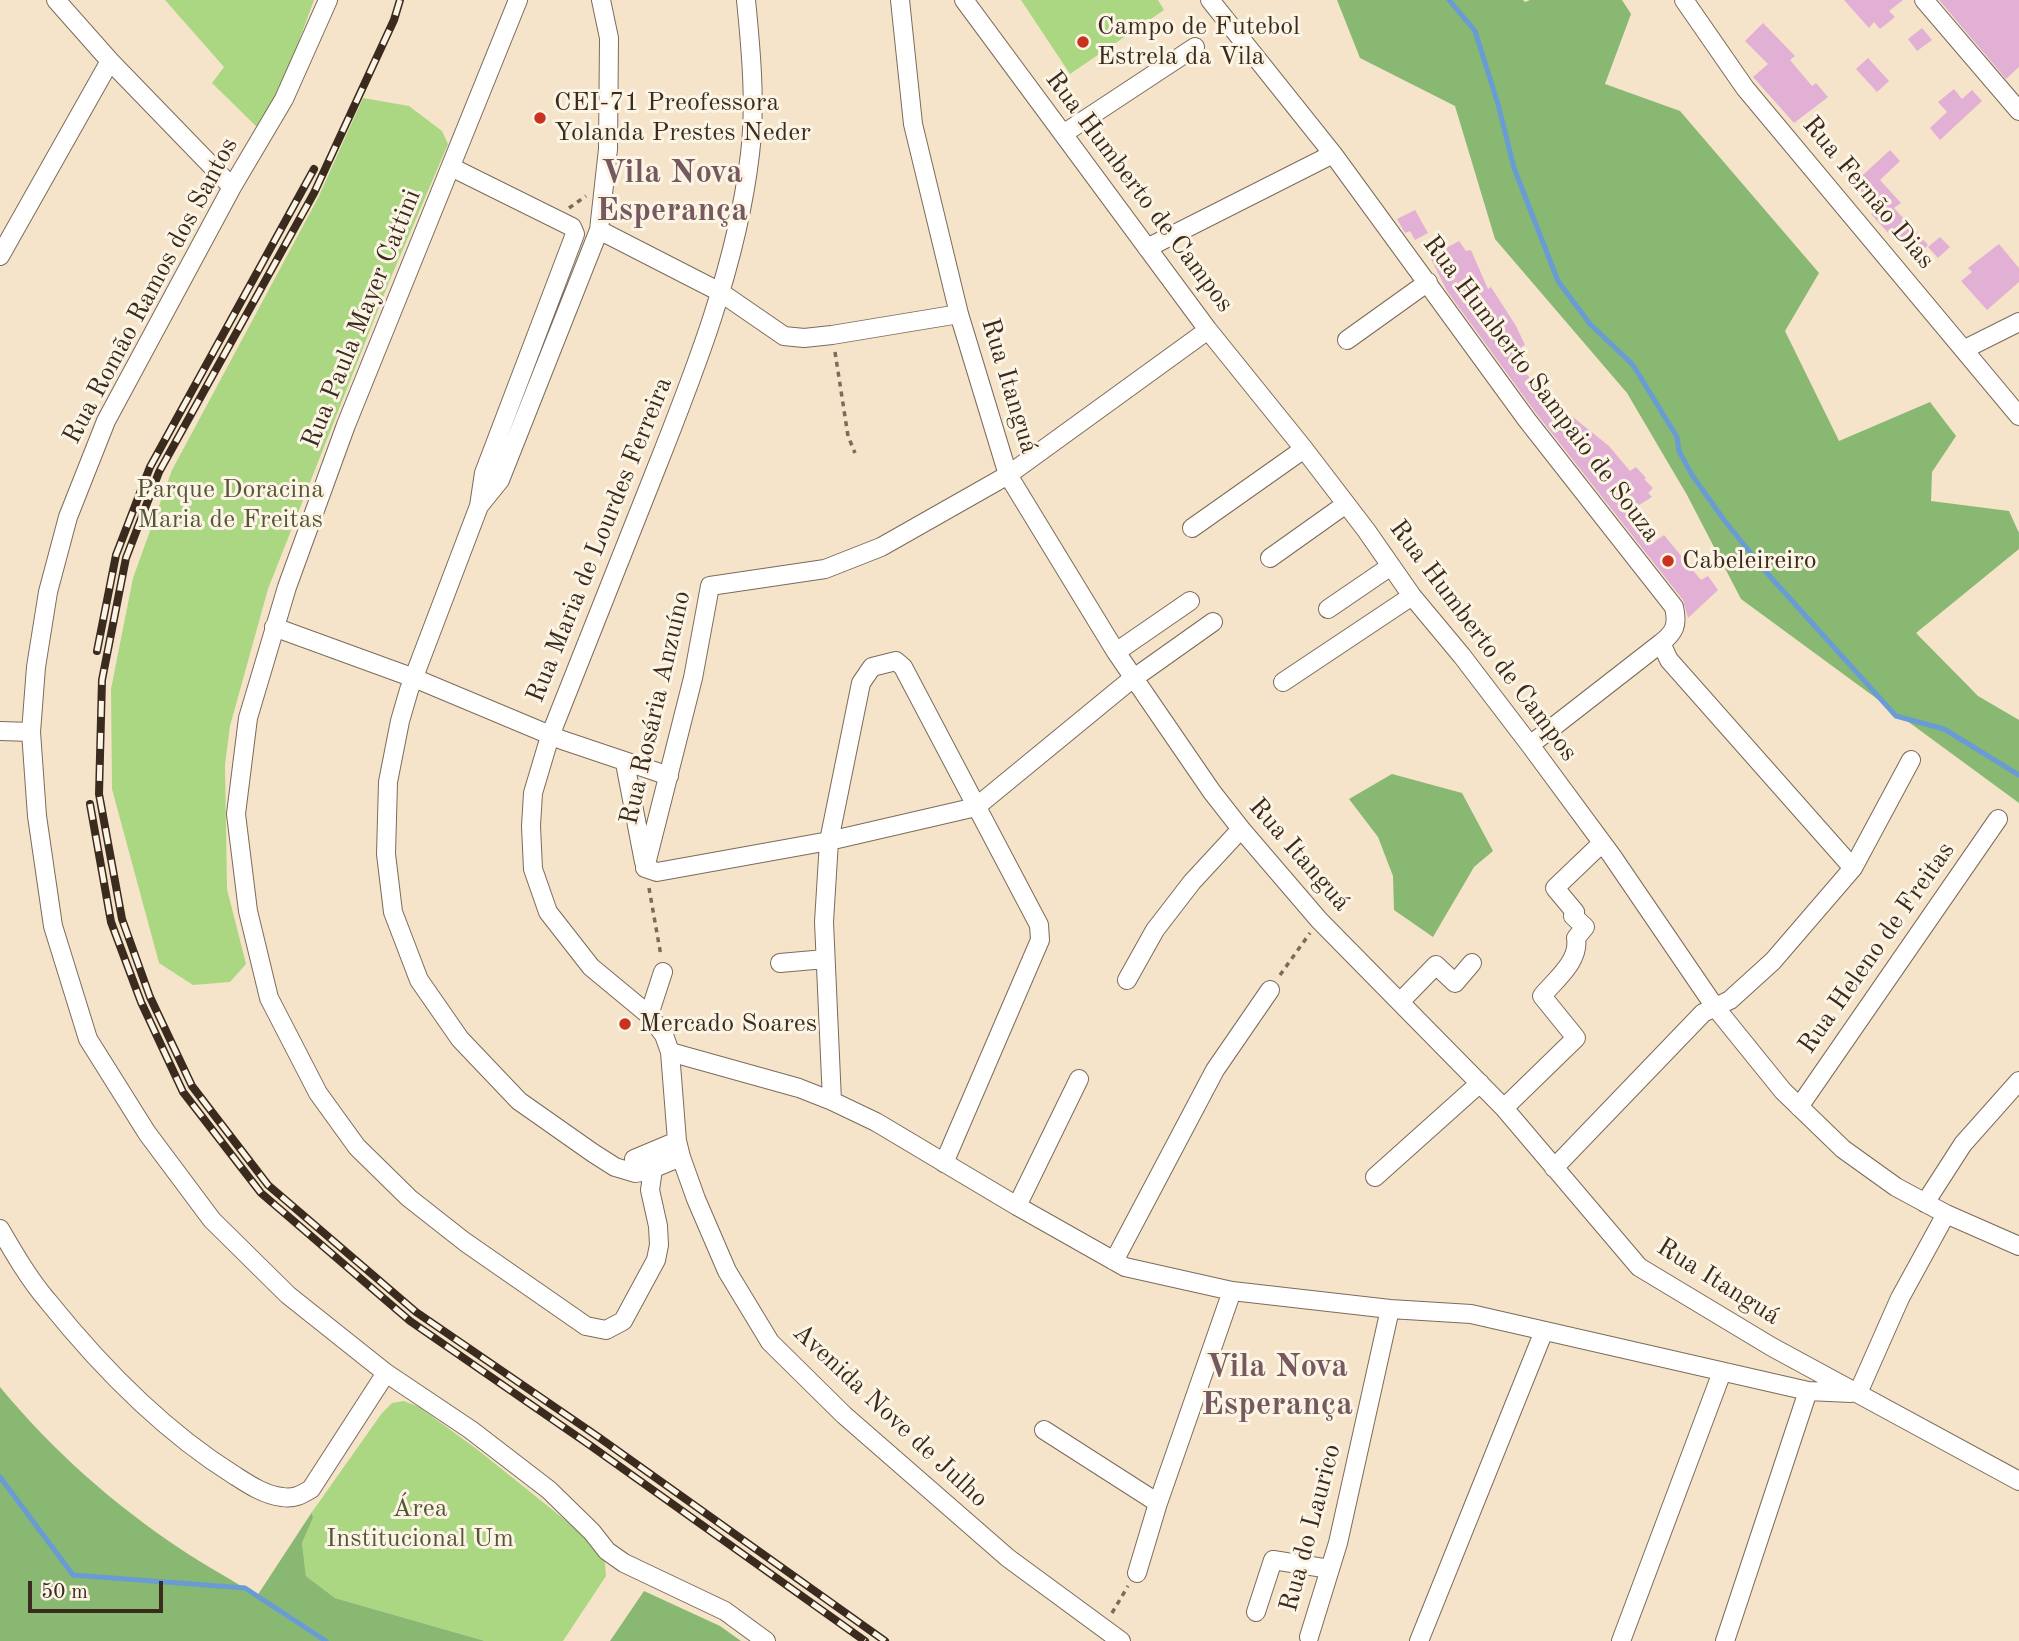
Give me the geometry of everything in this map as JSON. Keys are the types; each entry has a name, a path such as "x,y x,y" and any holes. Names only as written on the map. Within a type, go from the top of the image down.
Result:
{"street":[{"path":"56,0 110,61 232,187"},
{"name":"Rua Romão Ramos dos Santos","path":"328,0 284,99 232,187 106,421 68,517 48,592 36,667 30,732 37,816 53,926 88,1039 147,1133 212,1220 288,1295 386,1373 471,1430 549,1490 592,1532 607,1551 624,1563 725,1611 766,1641"},
{"name":"Rua Paula Mayer Cattini","path":"518,0 346,425 274,627 248,718 236,814 248,911 268,998 318,1093 356,1147 409,1198 465,1242 586,1326 606,1330 622,1321 656,1260 659,1245 650,1184 653,1169"},
{"path":"479,506 500,480 599,230 608,149 609,37 601,0"},
{"name":"Rua Maria de Lourdes Ferreira","path":"670,1052 664,1035 649,1015 592,967 548,912 533,869 533,793 550,736 700,357 720,292 738,221 750,153 752,85 746,0"},
{"name":"Rua Itanguá","path":"900,0 913,124 959,314 1008,475 1116,652 1241,829 1319,920 1504,1108 1639,1267 1789,1357 2019,1481"},
{"name":"Rua Humberto de Campos","path":"964,0 1208,330 1304,449 1412,596 1530,745 1716,1007 1783,1091 1843,1149 1896,1187 1946,1214 2019,1246"},
{"name":"Rua Humberto Sampaio de Souza","path":"1210,0 1333,153 1527,419 1674,607 1677,624 1675,630 1661,643"},
{"name":"Rua Fernão Dias","path":"1684,0 1745,88 2019,416"},
{"path":"1924,0 2019,111"},
{"path":"1063,134 1195,47"},
{"path":"0,256 110,61"},
{"path":"1147,248 1333,153"},
{"path":"451,167 572,227 574,231 484,473 479,506"},
{"path":"599,230 720,292 784,336 804,338 832,335 959,314"},
{"path":"1346,340 1428,282"},
{"path":"1965,349 2019,322"},
{"path":"1008,475 1208,330"},
{"path":"1192,528 1304,449"},
{"name":"Rua Rosária Anzuíno","path":"645,869 694,678 710,586 825,569 881,547 1008,475"},
{"path":"1270,558 1346,504"},
{"name":"Rua Paula Mayer Cattini","path":"479,506 400,721 388,782 386,854 393,912 419,980 460,1039 519,1101 615,1167 639,1187 654,1212"},
{"path":"1328,609 1391,566"},
{"path":"1283,682 1412,596"},
{"path":"1116,652 1191,601"},
{"path":"645,869 656,872 829,841 976,807 1135,679 1213,622"},
{"path":"274,627 414,678 550,736 669,776"},
{"path":"1530,745 1661,643 1669,660 1853,869"},
{"path":"832,1101 824,922 829,841 861,683 872,667 896,662 903,667 1040,925 1040,940 944,1163"},
{"path":"0,731 30,732"},
{"path":"1554,1168 1703,1013 1730,1000 1773,961 1853,869 1911,760"},
{"name":"Rua Rosária Anzuíno","path":"625,763 645,869"},
{"name":"Rua Heleno de Freitas","path":"1799,1107 1998,819"},
{"path":"1127,980 1154,930 1192,882 1241,829"},
{"path":"1504,1108 1576,1038 1542,996 1572,961 1578,948 1576,938 1585,927 1573,916 1575,912 1555,888 1602,843"},
{"path":"780,962 825,959"},
{"path":"1399,1002 1436,965 1455,983 1472,963"},
{"path":"649,1015 663,972"},
{"path":"1114,1261 1215,1070 1270,990"},
{"path":"670,1052 799,1088 832,1101 876,1122 1114,1261 1137,1270 1232,1291 1390,1309 1471,1314 1808,1391 1858,1393 1900,1298 1946,1214"},
{"name":"Avenida Nove de Julho","path":"670,1052 679,1149 696,1199 727,1271 770,1342 844,1415 1008,1558 1121,1641"},
{"path":"1017,1206 1079,1079"},
{"path":"1925,1203 1963,1144 2019,1081"},
{"path":"1375,1177 1480,1083"},
{"path":"636,1158 679,1149"},
{"path":"615,1167 635,1173 653,1169 679,1149"},
{"path":"593,1153 613,1158 648,1160 653,1169"},
{"path":"0,1229 46,1299 100,1360 160,1421 223,1468 258,1490 279,1497 297,1498 311,1489 386,1373"},
{"path":"1137,1573 1158,1503 1232,1291"},
{"name":"Rua do Laurico","path":"1309,1637 1338,1543 1390,1309"},
{"path":"1419,1641 1544,1331"},
{"path":"1771,1382 1783,1382 1791,1377 1793,1366 1789,1357"},
{"path":"1621,1641 1722,1372"},
{"path":"1725,1641 1808,1391"},
{"path":"1044,1430 1158,1503"},
{"path":"1256,1612 1273,1560 1330,1569"}],"path":[{"path":"556,219 604,182"},
{"path":"832,335 848,436 855,453"},
{"path":"645,869 663,972"},
{"path":"1270,990 1319,920"}],"green space":[{"path":"165,0 314,0 279,95 259,129 212,83 224,67"},
{"name":"Campo de Futebol Estrela da Vila","path":"1021,0 1158,0 1164,10 1070,74"},
{"path":"1337,0 1622,0 1631,14 1605,84 1680,111 1819,273 1785,331 1839,441 1930,402 1956,436 1932,472 1931,501 2009,511 2019,533 2019,549 1916,633 1978,696 2019,720 2019,803 1741,599 1687,495 1627,393 1495,239 1455,106 1360,58"},
{"name":"Parque Doracina Maria de Freitas","path":"363,98 409,106 442,131 448,144 389,282 268,589 230,726 225,765 227,889 246,964 230,982 193,985 159,963 112,789 111,689 133,578 172,470 318,198"},
{"path":"1392,774 1462,793 1493,851 1474,867 1433,937 1394,910 1393,876 1378,837 1349,799"},
{"path":"0,1387 40,1432 106,1494 179,1548 257,1596 312,1512 313,1518 302,1543 306,1576 335,1598 485,1641 0,1641"},
{"name":"Área Institucional Um","path":"404,1401 419,1407 478,1450 595,1544 605,1563 606,1576 563,1641 485,1641 335,1598 306,1576 302,1543 313,1518 312,1512 382,1413 392,1403"},
{"path":"644,1591 720,1626 741,1641 610,1641"}],"building":[{"path":"1844,0 1903,0 1889,11 1895,17 1880,29 1874,22 1869,28"},
{"path":"1939,0 2019,0 2019,67 2006,79"},
{"path":"1763,23 1795,56 1790,60 1812,86 1816,83 1828,97 1794,123 1753,77 1768,64 1745,41"},
{"path":"1922,28 1932,40 1917,51 1908,39"},
{"path":"1868,58 1889,81 1877,92 1856,69"},
{"path":"1954,89 1962,99 1972,90 1982,101 1940,140 1930,128 1947,112 1938,102"},
{"path":"1890,150 1900,161 1880,180 1901,203 1894,208 1928,245 1918,256 1895,231 1890,235 1850,187"},
{"path":"1415,210 1428,233 1415,240 1410,231 1405,233 1397,219"},
{"path":"1940,237 1950,247 1938,258 1928,247"},
{"path":"1459,241 1466,251 1471,250 1488,289 1491,287 1525,345 1520,348 1525,353 1513,360 1566,416 1569,414 1609,446 1630,471 1636,467 1646,478 1644,479 1653,488 1648,493 1652,497 1631,510 1654,542 1664,535 1701,580 1708,576 1718,590 1688,618 1683,600 1536,413 1447,291 1430,257"},
{"path":"1999,244 2019,268 2019,282 1987,310 1961,281 1972,272 1968,268"}],"waterway":[{"path":"1449,0 1475,31 1498,104 1514,168 1558,281 1590,324 1633,365 1677,437 1679,451 1692,475 1724,520 1766,572 1896,716 1944,729 2019,775"},
{"path":"0,1477 73,1575 245,1588 326,1641"}],"railway":[{"path":"400,0 394,20 314,193 159,472 126,558 102,680 99,794 122,919 150,997 192,1086 268,1185 416,1312 597,1436 885,1641"},
{"path":"97,651 116,555 150,467 314,169"},
{"path":"90,804 111,922 141,1002 183,1092 261,1193 410,1321 865,1641"}],"place":[{"name":"Campo de Futebol Estrela da Vila","path":"1083,42"},
{"name":"CEI-71 Preofessora Yolanda Prestes Neder","path":"540,118"},
{"name":"Cabeleireiro","path":"1668,561"},
{"name":"Mercado Soares","path":"625,1024"}],"district":[{"name":"Vila Nova Esperança","path":"672,192"},
{"name":"Vila Nova Esperança","path":"1277,1386"}]}
